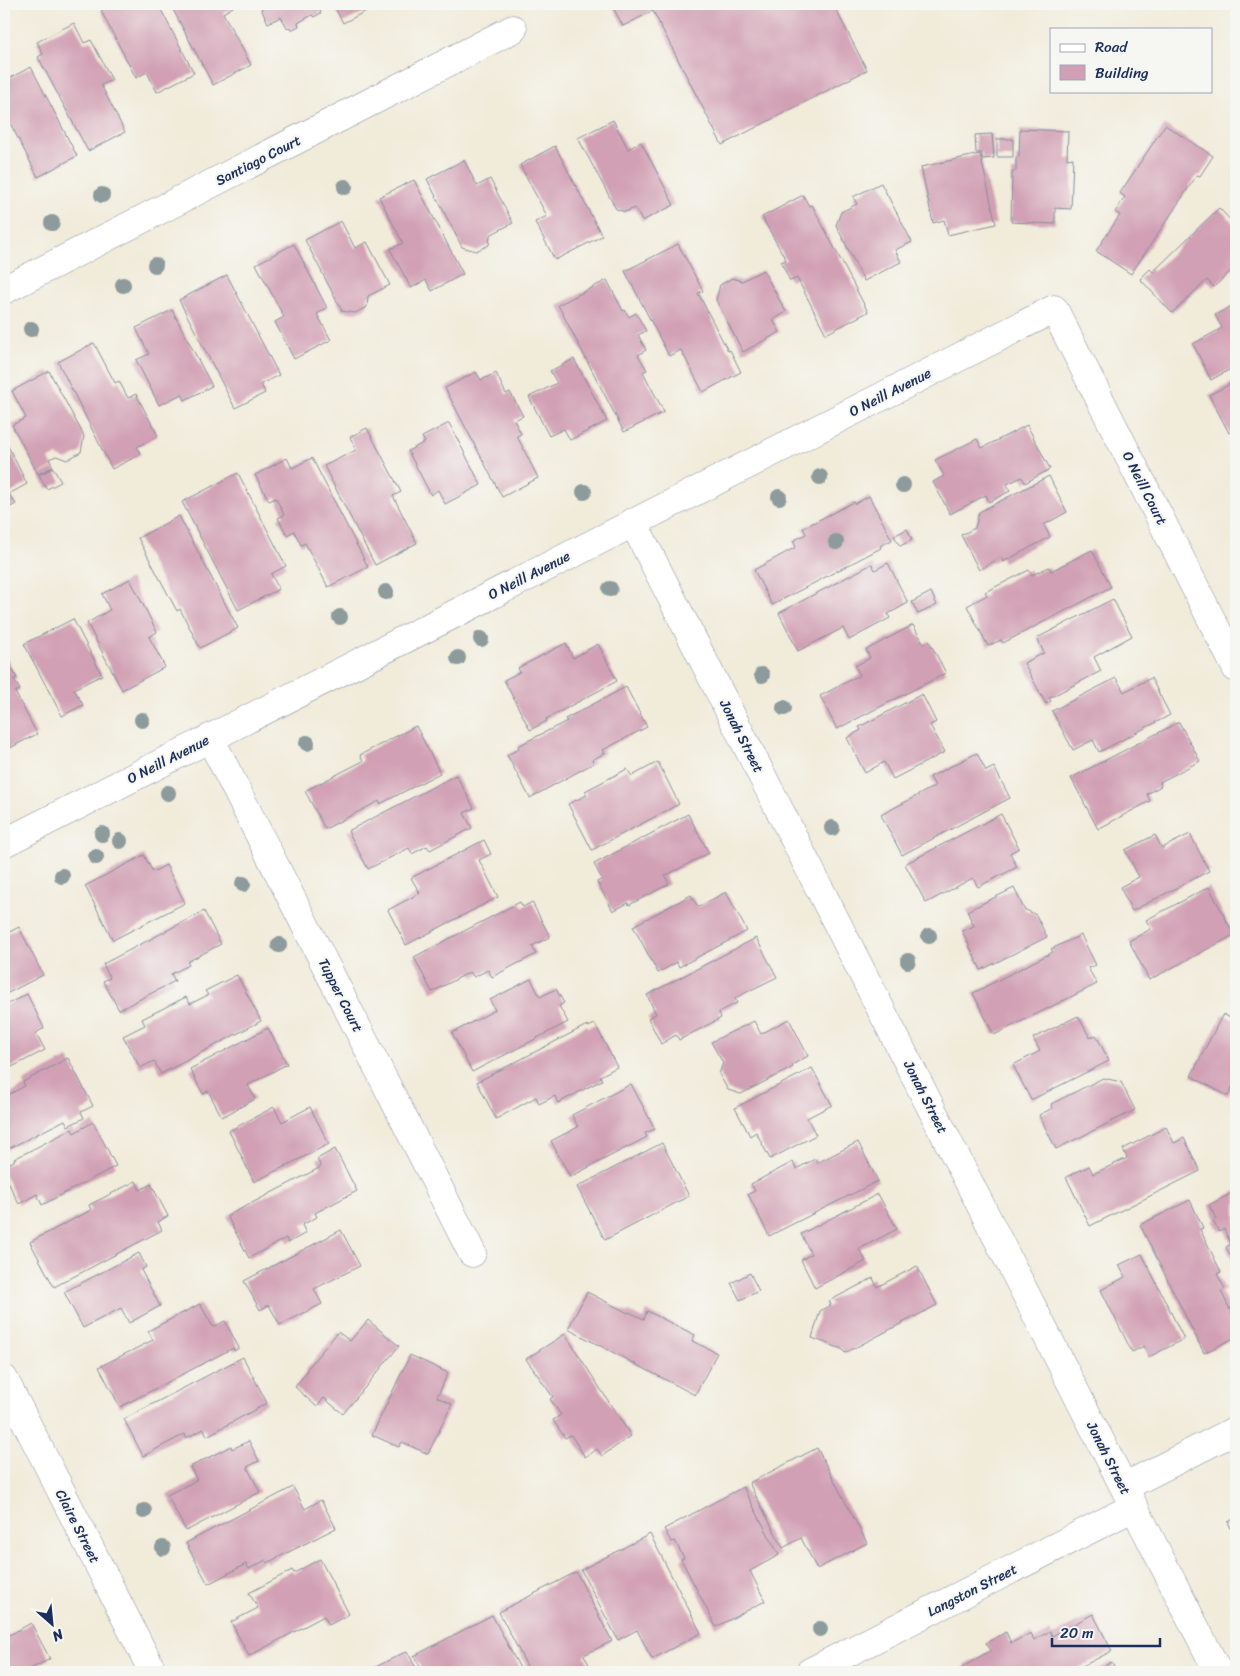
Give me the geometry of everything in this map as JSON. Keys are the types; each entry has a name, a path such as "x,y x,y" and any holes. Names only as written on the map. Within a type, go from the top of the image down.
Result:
{"street":[{"name":"Santiago Court","path":"4,290 513,30"},
{"name":"O Neill Avenue","path":"4,843 1054,309"},
{"name":"O Neill Court","path":"1054,309 1236,668"},
{"name":"Jonah Street","path":"633,522 1218,1672"},
{"name":"Tupper Court","path":"210,738 472,1253"},
{"name":"Claire Street","path":"4,1379 153,1672"},
{"name":"Langston Street","path":"810,1672 1129,1497 1236,1430"}],"building":[{"path":"116,4 158,4 194,73 157,92 147,72 136,78 101,11"},
{"path":"170,4 231,4 233,7 223,13 251,65 213,85"},
{"path":"263,4 320,4 323,9 320,10 321,13 314,17 312,15 298,23 299,26 291,30 290,27 288,29 281,17 268,23 261,9 264,7"},
{"path":"333,4 380,4 343,23"},
{"path":"611,4 833,4 867,70 722,145 653,11 623,26"},
{"path":"74,23 84,43 91,40 112,80 101,85 125,132 88,151 38,57 43,54 37,42"},
{"path":"31,67 77,156 38,177 9,121 4,123 4,81"},
{"path":"613,120 628,149 641,142 674,205 642,221 635,208 625,212 616,209 578,138"},
{"path":"1165,125 1213,156 1200,176 1197,175 1131,274 1096,251 1120,215 1115,212 1125,197 1120,193"},
{"path":"1020,129 1068,131 1067,159 1073,158 1071,209 1055,208 1055,224 1011,222 1012,171 1016,171 1016,157 1019,157"},
{"path":"992,134 994,158 982,159 982,153 976,153 975,135"},
{"path":"997,139 1013,139 1013,157 997,157"},
{"path":"555,146 602,236 555,260 535,222 547,216 520,165"},
{"path":"980,154 996,224 948,235 944,220 933,223 921,167"},
{"path":"464,160 477,186 490,179 513,223 490,235 489,245 476,251 462,247 427,179"},
{"path":"414,180 463,274 432,291 426,280 411,288 390,249 403,243 379,197"},
{"path":"881,183 912,242 895,250 901,262 864,281 836,225 841,212 857,204 853,197"},
{"path":"803,195 809,206 812,205 868,312 826,334 797,278 790,281 781,262 786,260 762,217"},
{"path":"1219,208 1236,226 1236,266 1214,287 1207,280 1172,313 1140,279 1150,269 1153,272"},
{"path":"341,221 355,248 367,242 390,285 368,296 367,307 355,313 342,311 305,240"},
{"path":"294,244 327,308 317,314 331,340 294,359 275,322 284,317 256,264"},
{"path":"678,244 703,291 698,293 741,372 703,392 681,350 669,356 625,271"},
{"path":"763,270 786,312 773,320 780,332 743,352 716,300 720,285 732,278 742,281"},
{"path":"227,275 279,375 261,384 265,393 235,408 179,300"},
{"path":"607,280 623,311 625,310 629,317 636,313 646,331 638,335 646,350 638,355 647,370 643,372 664,412 624,432 558,305"},
{"path":"1236,304 1236,366 1211,380 1193,344 1222,328 1215,315"},
{"path":"172,310 212,386 185,400 182,394 159,405 136,360 149,354 136,328"},
{"path":"94,343 115,383 119,381 128,398 136,394 158,436 137,447 141,454 112,469 58,362"},
{"path":"574,359 607,421 570,440 564,429 549,436 529,397 557,383 550,371"},
{"path":"49,371 84,436 81,452 67,460 56,456 49,459 53,467 38,474 12,425 26,418 12,391"},
{"path":"476,372 481,380 496,373 506,394 510,392 523,416 514,420 521,434 517,436 538,478 502,497 445,388"},
{"path":"1236,381 1236,429 1229,433 1209,395"},
{"path":"449,423 481,485 445,504 438,490 431,495 408,451 425,442 422,437"},
{"path":"1027,425 1050,469 1025,483 1022,477 1007,484 1010,491 989,502 986,495 950,514 933,482 944,476 935,460 977,439 982,448"},
{"path":"367,428 401,492 393,496 417,543 375,565 324,466 356,450 350,437"},
{"path":"4,438 27,484 9,494 16,504 4,510"},
{"path":"287,458 292,468 312,458 368,567 328,587 305,543 301,545 294,531 287,535 278,518 284,515 276,498 269,501 255,475"},
{"path":"53,468 61,482 47,489 39,475"},
{"path":"238,473 286,566 271,574 279,589 238,610 182,502"},
{"path":"1049,476 1067,512 1044,525 1050,537 1003,562 1001,557 979,570 961,535 975,528 979,512"},
{"path":"1236,476 1236,490 1230,479"},
{"path":"869,496 892,540 880,546 881,548 772,605 754,570 796,547 793,541 806,534 803,528"},
{"path":"179,516 238,628 200,648 180,609 177,611 138,538"},
{"path":"907,529 912,540 900,546 894,536"},
{"path":"1092,550 1111,587 1003,643 1001,640 988,646 967,606 987,595 985,592 1029,570 1032,575 1049,567 1051,571"},
{"path":"888,563 908,603 888,614 890,618 849,640 843,628 798,651 779,613 872,564 875,570"},
{"path":"130,579 157,632 149,637 165,667 122,690 87,623 110,610 102,594"},
{"path":"931,592 937,605 918,614 912,602"},
{"path":"1113,599 1132,636 1094,657 1101,671 1049,698 1051,701 1046,704 1024,663 1044,653 1037,638"},
{"path":"73,619 102,675 74,689 83,705 62,716 24,644"},
{"path":"913,625 924,644 929,641 946,673 837,729 820,696 860,675 855,666 870,658 866,650"},
{"path":"566,643 573,658 598,644 617,681 546,719 547,721 530,730 504,680 520,672 518,668"},
{"path":"4,653 17,678 14,679 20,690 15,692 37,734 4,751"},
{"path":"1116,678 1124,692 1151,678 1170,715 1099,752 1093,740 1073,750 1052,711"},
{"path":"626,687 647,727 603,750 605,753 592,760 594,763 530,798 507,755 519,749 518,746 567,721 565,719"},
{"path":"922,694 936,722 930,725 945,752 893,779 884,762 865,773 847,738 861,730 859,727"},
{"path":"1179,722 1200,761 1160,782 1161,786 1147,794 1150,801 1098,829 1071,778"},
{"path":"416,726 440,773 380,804 379,801 325,829 305,791 363,761 360,755"},
{"path":"977,753 986,771 994,767 1010,798 902,855 881,815 935,786 930,777"},
{"path":"658,762 679,804 592,850 568,804 587,795 585,791 627,769 632,776"},
{"path":"456,775 474,808 464,813 472,828 430,850 427,846 412,854 409,848 368,869 348,831"},
{"path":"688,814 709,853 665,876 669,884 629,905 628,903 613,911 597,882 602,879 594,864"},
{"path":"1001,814 1019,848 1010,853 1017,867 978,887 973,878 926,903 905,864"},
{"path":"1190,834 1209,871 1132,911 1120,887 1139,877 1125,850 1155,835 1162,848"},
{"path":"484,840 491,854 479,860 498,897 406,945 388,910 420,893 411,878"},
{"path":"144,855 153,872 166,865 185,903 113,940 85,886"},
{"path":"1209,887 1234,935 1149,980 1129,941 1151,929 1146,920"},
{"path":"1014,888 1024,909 1036,915 1047,937 981,970 962,931 974,926 967,911"},
{"path":"726,892 747,931 679,967 677,962 658,973 633,926 691,895 698,907"},
{"path":"520,902 523,907 532,902 550,937 532,946 536,954 492,977 488,970 474,977 470,972 432,992 414,957"},
{"path":"204,911 221,944 187,962 189,965 171,974 175,981 119,1010 103,981 110,978 103,964"},
{"path":"19,927 43,975 4,995 4,935"},
{"path":"1081,935 1096,965 1088,968 1097,984 994,1035 973,993 1053,952 1051,949"},
{"path":"756,938 777,977 735,998 737,1003 719,1012 721,1018 679,1040 676,1035 661,1044 648,1018 656,1014 647,995"},
{"path":"237,975 261,1021 161,1074 154,1061 140,1068 123,1036 145,1025 142,1019 186,997 190,1004 208,995 205,991"},
{"path":"531,979 540,997 556,989 564,1003 559,1006 568,1022 472,1072 452,1033 495,1010 490,1000"},
{"path":"27,994 44,1028 36,1033 45,1050 4,1071 4,1006"},
{"path":"1223,1014 1236,1021 1236,1079 1228,1096 1191,1076"},
{"path":"1078,1016 1090,1038 1096,1035 1109,1061 1031,1100 1013,1065 1040,1051 1033,1038"},
{"path":"789,1019 808,1056 792,1065 793,1067 741,1094 728,1090 719,1074 723,1063 711,1042 754,1021 761,1034"},
{"path":"595,1024 617,1067 600,1076 602,1080 558,1103 555,1096 539,1104 536,1097 496,1119 477,1082 587,1025 588,1027"},
{"path":"268,1028 287,1064 248,1085 255,1099 222,1117 208,1091 203,1094 190,1069"},
{"path":"68,1058 93,1106 81,1112 84,1118 68,1126 65,1120 4,1151 4,1097 25,1086 23,1082"},
{"path":"812,1068 832,1105 807,1118 816,1135 770,1159 756,1132 750,1136 735,1108"},
{"path":"1103,1078 1121,1082 1135,1110 1056,1149 1039,1115 1053,1108 1051,1104"},
{"path":"631,1084 655,1129 645,1133 647,1137 570,1177 551,1141 578,1127 572,1115"},
{"path":"274,1107 282,1122 310,1107 329,1144 254,1182 229,1131"},
{"path":"93,1122 116,1166 42,1205 37,1194 19,1204 4,1174 4,1166 72,1129 74,1133"},
{"path":"1166,1127 1174,1143 1184,1138 1200,1171 1090,1226 1066,1177 1089,1166 1093,1174 1127,1158 1123,1149"},
{"path":"858,1142 878,1181 769,1236 748,1194 755,1191 751,1184 793,1162 796,1169 815,1159 817,1163"},
{"path":"662,1143 689,1196 605,1240 577,1187"},
{"path":"335,1149 357,1191 315,1213 317,1217 302,1225 306,1233 288,1243 286,1238 249,1258 227,1216 321,1167 317,1159"},
{"path":"136,1181 140,1190 151,1184 168,1216 158,1222 162,1230 54,1287 30,1242 91,1210 89,1205"},
{"path":"1236,1191 1235,1265 1226,1247 1231,1244 1224,1229 1219,1232 1213,1221 1216,1219 1209,1205"},
{"path":"878,1194 897,1229 859,1249 866,1261 815,1288 801,1260 811,1254 801,1234"},
{"path":"1190,1200 1203,1228 1200,1229 1221,1272 1217,1274 1225,1289 1221,1291 1236,1322 1236,1337 1204,1353 1140,1225"},
{"path":"341,1230 360,1266 314,1289 322,1304 280,1325 269,1305 260,1310 244,1281"},
{"path":"139,1253 146,1267 141,1270 160,1306 129,1323 121,1308 83,1328 64,1292"},
{"path":"1142,1254 1184,1339 1149,1357 1144,1346 1132,1352 1101,1290 1125,1277 1119,1265"},
{"path":"917,1266 937,1305 845,1353 842,1349 812,1338 820,1311 831,1305 829,1301 873,1278 877,1287"},
{"path":"750,1273 759,1291 740,1300 731,1283"},
{"path":"587,1292 644,1319 647,1311 695,1335 692,1341 717,1353 695,1395 568,1329"},
{"path":"200,1304 213,1327 225,1321 239,1348 234,1351 233,1348 120,1407 99,1367 153,1340 148,1331"},
{"path":"368,1320 399,1346 343,1414 324,1398 317,1407 295,1387 306,1370 338,1332 350,1341"},
{"path":"565,1334 631,1436 602,1456 597,1449 585,1457 571,1435 565,1438 553,1420 561,1415 550,1399 553,1397 526,1359"},
{"path":"410,1355 448,1373 437,1397 452,1404 428,1454 402,1442 399,1447 372,1435"},
{"path":"243,1357 267,1403 207,1436 204,1429 186,1438 185,1434 143,1456 124,1419"},
{"path":"249,1441 259,1461 247,1467 260,1492 186,1531 167,1495 197,1480 190,1467 231,1446 232,1449"},
{"path":"817,1448 867,1543 817,1569 801,1538 783,1548 749,1483"},
{"path":"293,1487 305,1509 321,1500 336,1528 267,1563 266,1560 249,1569 246,1564 208,1584 186,1543"},
{"path":"743,1487 779,1555 750,1571 765,1601 716,1627 681,1559 684,1558 675,1541 671,1542 664,1529"},
{"path":"1236,1518 1236,1539 1228,1522"},
{"path":"650,1534 701,1633 652,1659 637,1630 618,1640 581,1570"},
{"path":"320,1559 349,1614 329,1625 324,1616 249,1656 231,1622 258,1608 249,1593 292,1570 294,1573"},
{"path":"576,1572 612,1641 584,1655 593,1672 530,1672 499,1612"},
{"path":"1093,1614 1112,1651 1071,1672 965,1672 963,1667 991,1650 986,1643 1006,1632 1011,1643 1031,1633 1034,1640 1050,1631 1052,1636"},
{"path":"492,1615 522,1672 423,1672 414,1656"},
{"path":"31,1623 50,1659 24,1672 4,1672 4,1638"},
{"path":"407,1651 418,1672 366,1672"},
{"path":"1112,1662 1117,1672 1092,1672"}]}
